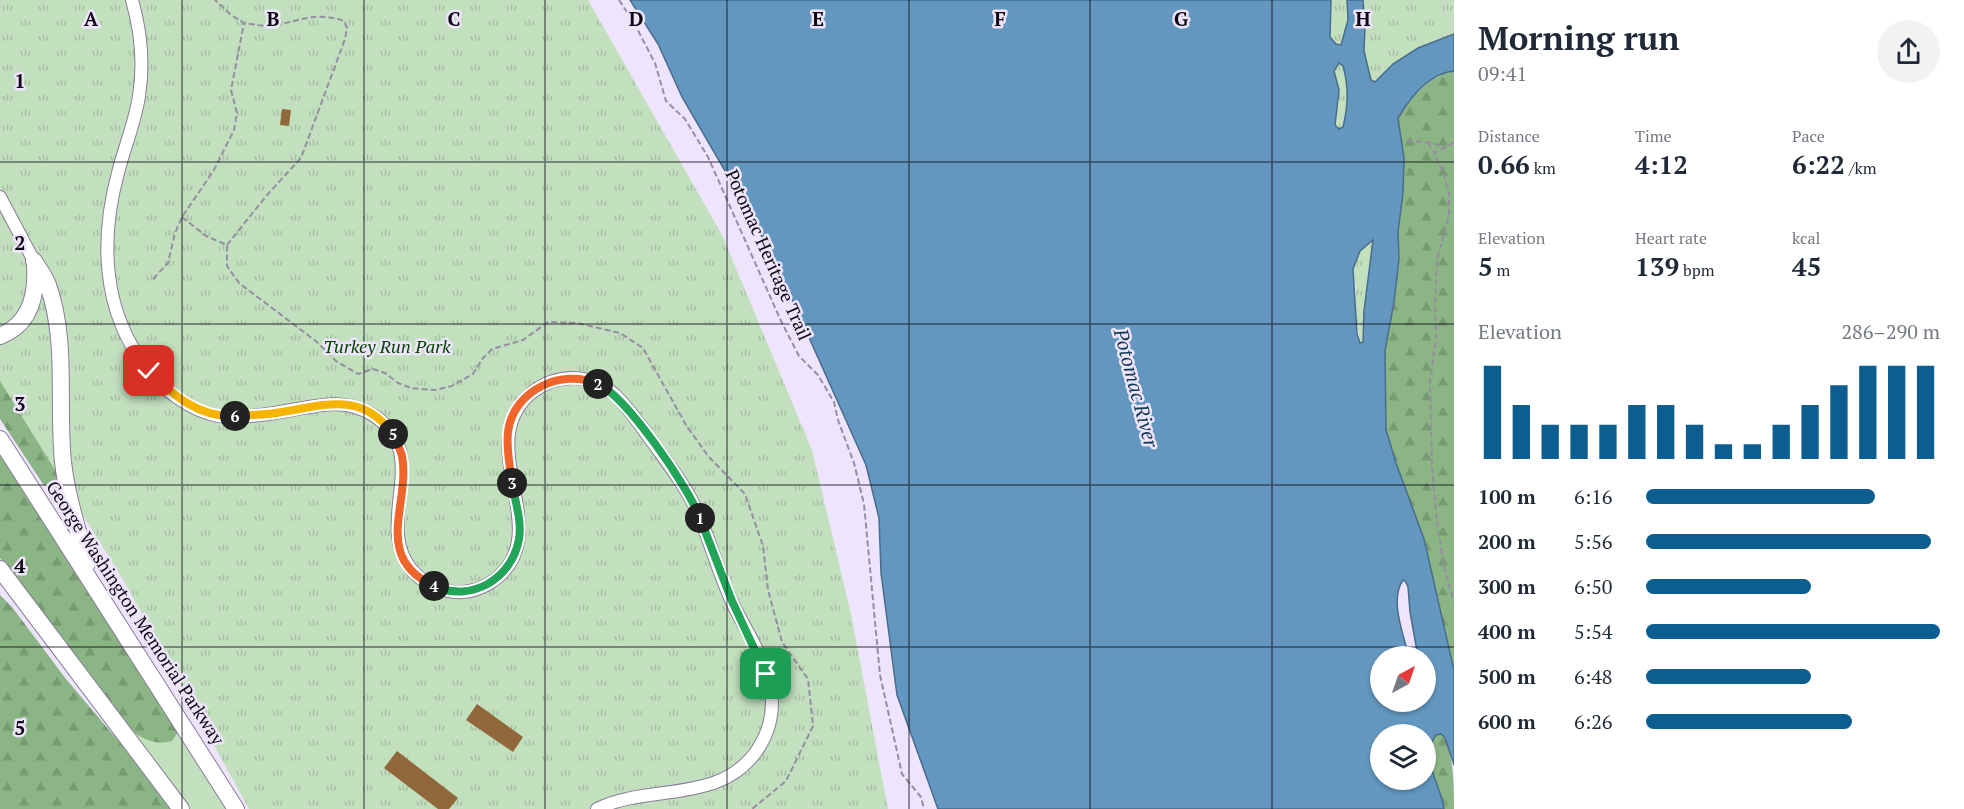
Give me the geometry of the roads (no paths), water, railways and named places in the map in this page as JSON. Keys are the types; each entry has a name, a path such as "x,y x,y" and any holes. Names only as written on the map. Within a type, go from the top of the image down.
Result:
{"highway":[{"path":"0,336 15,328 30,308 36,285 34,261"},
{"path":"34,261 47,283 56,321 60,358 62,445 68,496 92,582"},
{"name":"George Washington Memorial Parkway","path":"0,439 236,809"},
{"path":"0,569 181,809"},
{"path":"0,587 59,648"}],"street":[{"path":"132,0 141,45 141,81 136,110 109,210 106,259 113,295 129,340 143,364 160,383 192,406 221,417 280,412 338,403 360,407 375,416 393,434 402,456 403,473 396,531 402,555 417,575 428,584 453,592 464,593 479,589 491,582 502,574 516,552 520,524 508,444 510,423 519,405 529,394 551,381 579,378 603,386 613,393 628,409 679,479 692,501 732,601 766,674 772,701 769,725 754,755 740,769 721,781 698,788 625,798 597,809"},
{"path":"0,197 34,261"}],"water":[{"name":"Potomac River","path":"630,0 1331,0 1330,37 1336,44 1341,45 1348,20 1347,0 1363,0 1364,51 1371,80 1375,82 1393,64 1418,48 1454,34 1454,71 1428,81 1408,102 1398,118 1404,158 1403,193 1398,232 1399,259 1385,351 1386,430 1424,539 1454,670 1454,765 1445,738 1441,734 1436,735 1436,724 1370,724 1370,790 1436,790 1436,781 1444,809 938,809 897,695 881,573 879,518 866,465 781,275 753,219 682,97 658,44","holes":["1339,63 1343,66 1347,89 1345,119 1343,127 1339,129 1335,125 1339,90 1334,71","1373,240 1364,311 1363,342 1360,343 1357,334 1353,269 1360,251"]}],"park label":[{"name":"Turkey Run Park","path":"387,347"}]}
